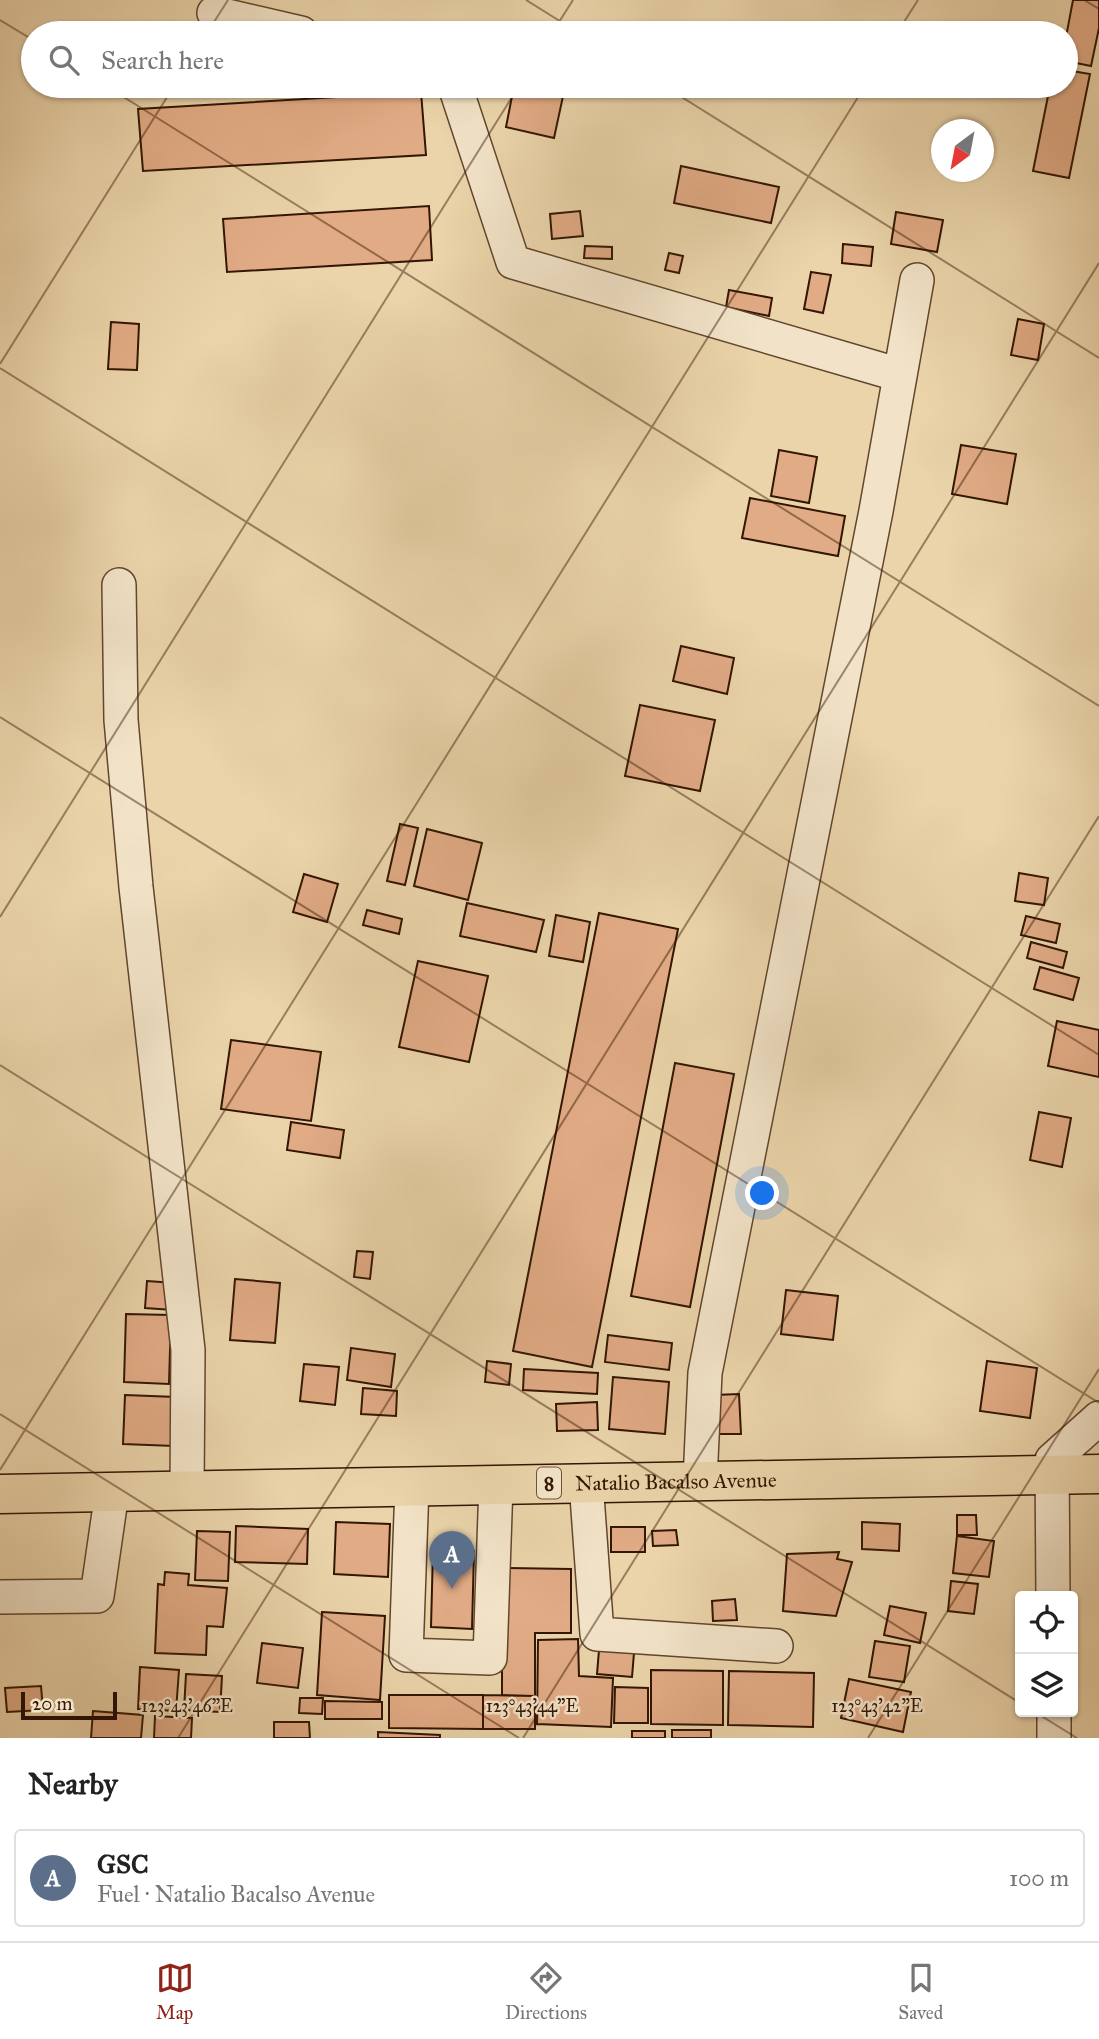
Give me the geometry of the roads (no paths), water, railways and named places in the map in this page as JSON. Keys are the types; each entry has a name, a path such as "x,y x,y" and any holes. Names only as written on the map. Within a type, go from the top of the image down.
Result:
{"highway":[{"name":"Natalio Bacalso Avenue","path":"0,1494 1099,1474"}],"street":[{"path":"214,13 249,21"},
{"path":"459,98 513,262 900,375"},
{"path":"700,1480 705,1373 876,511 916,280"},
{"path":"119,585 121,720 136,887 188,1350 187,1490"},
{"path":"1053,1591 1052,1460 1099,1418"},
{"path":"586,1482 597,1634 776,1646"},
{"path":"412,1486 406,1655 490,1658 496,1484"},
{"path":"0,1597 97,1596 111,1492"},
{"path":"1054,1717 1054,1738"}],"place":[{"name":"GSC","path":"452,1589"}]}
